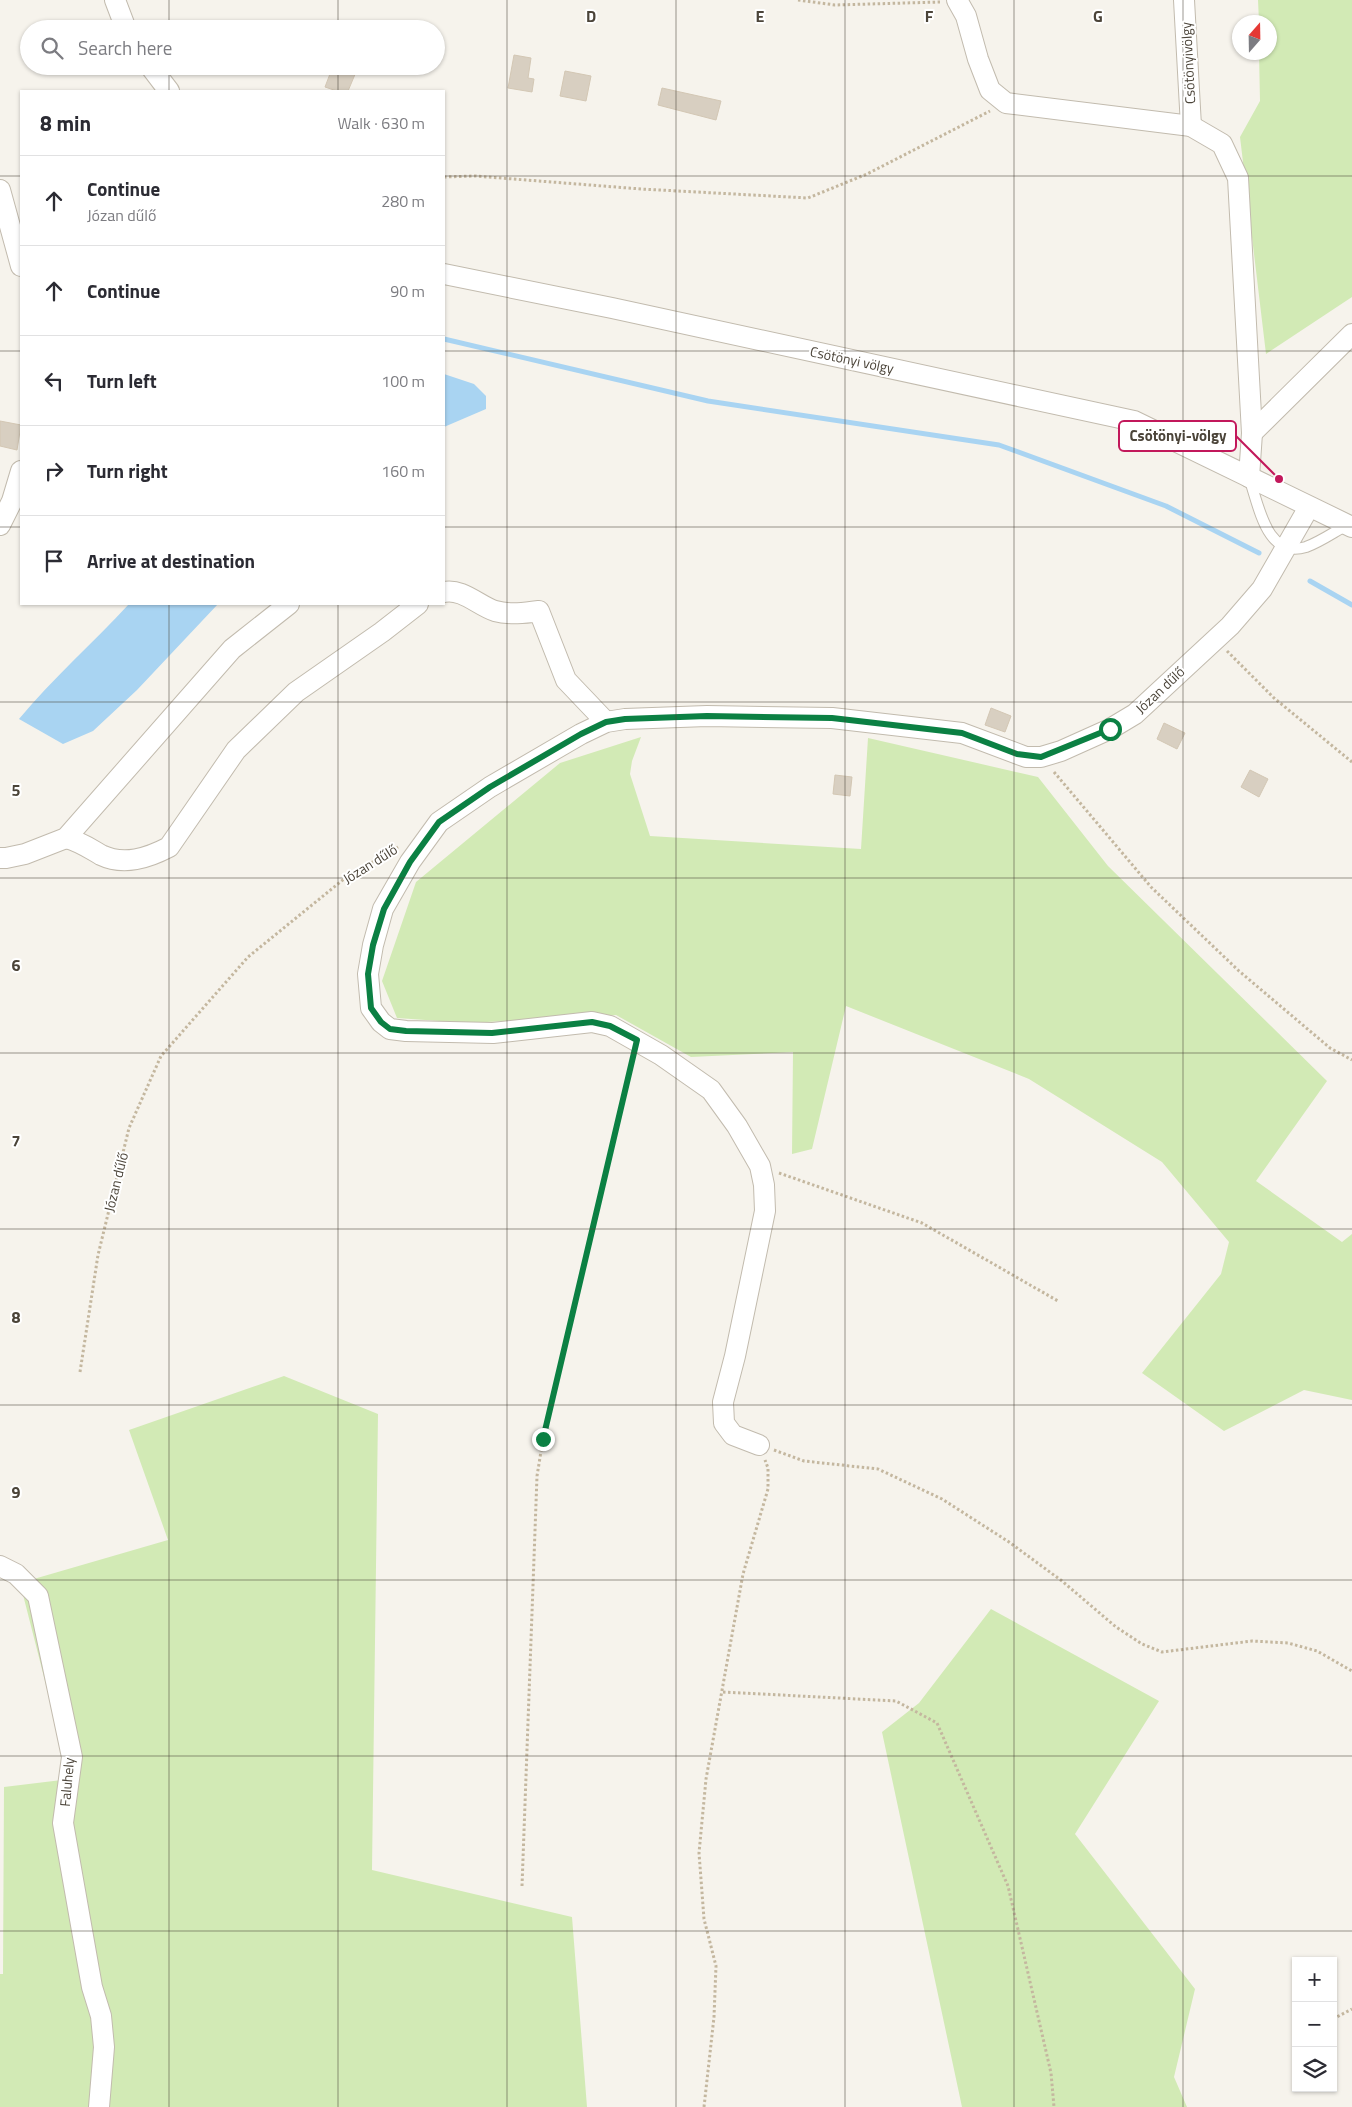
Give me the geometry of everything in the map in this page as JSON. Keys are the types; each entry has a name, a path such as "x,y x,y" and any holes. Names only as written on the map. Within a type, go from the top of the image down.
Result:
{"street":[{"path":"115,0 123,20"},
{"name":"Csötönyivölgy","path":"1184,0 1191,126"},
{"path":"957,1 966,16 978,59 990,90 1006,103 1191,126 1222,144 1238,178 1252,433 1249,477"},
{"path":"157,75 168,90"},
{"path":"0,190 20,262"},
{"name":"Csötönyi völgy","path":"445,274 612,308 1134,421 1350,526"},
{"path":"1252,433 1352,334"},
{"path":"0,525 12,500 20,474"},
{"name":"Józan dűlő","path":"760,1166 737,1126 711,1090 637,1040 610,1026 592,1022 492,1033 406,1031 390,1029 381,1022 371,1008 368,974 373,945 384,909 410,862 439,822 490,787 581,734 606,722 625,719 707,716 832,718 962,733 1017,754 1041,757 1110,729 1135,714 1214,638 1230,626 1262,589 1310,507"},
{"path":"445,592 468,597 495,611 514,613 539,611 566,680 606,722"},
{"path":"0,858 25,854 66,838 232,649 289,605"},
{"path":"66,838 79,841 103,855 120,861 153,856 169,847 236,750 296,692 382,632 417,605"},
{"path":"759,1445 733,1435 724,1423 722,1402 735,1356 765,1211 764,1185 760,1166"},
{"name":"Faluhely","path":"0,1566 16,1574 38,1596 72,1757 63,1823 92,1987 101,2016 104,2047 99,2107"}],"lane":[{"path":"1249,477 1268,533 1276,543 1287,548 1305,547 1350,526"}],"path":[{"path":"798,0 835,5 957,1"},
{"path":"445,177 475,176 641,190 808,198 867,174 1006,103"},
{"path":"1214,638 1274,698 1352,762"},
{"path":"1041,757 1151,887 1238,971 1330,1048 1352,1060"},
{"name":"Józan dűlő","path":"80,1372 98,1255 129,1128 161,1056 248,957 344,879 399,846"},
{"path":"522,1886 536,1476 543,1439 637,1040"},
{"path":"760,1166 922,1223 1058,1301"},
{"path":"759,1445 804,1461 878,1469 934,1495 1009,1542 1062,1580 1116,1627 1142,1644 1162,1652 1252,1641 1288,1643 1317,1652 1352,1671"},
{"path":"704,2107 714,2018 716,1966 704,1919 699,1853 706,1779 743,1574 768,1489 768,1468 759,1445"},
{"path":"723,1692 896,1701 938,1723 1008,1886 1051,2073 1054,2107"},
{"path":"1337,2017 1352,2009"}],"green space":[{"path":"1258,0 1352,0 1352,297 1266,354 1240,137 1260,101 1259,60 1277,60 1277,15 1259,15"},
{"path":"641,737 632,761 630,774 650,836 861,849 868,738 1038,777 1108,866 1327,1081 1256,1181 1342,1242 1352,1234 1352,1400 1304,1390 1224,1431 1142,1373 1221,1274 1229,1242 1162,1162 1029,1079 846,1006 812,1149 792,1154 793,1052 691,1057 616,1015 468,1023 397,1018 382,981 416,882 560,763"},
{"path":"284,1376 378,1414 372,1870 572,1917 587,2107 0,2107 0,1974 3,1974 4,1787 70,1779 20,1583 168,1540 129,1430"},
{"path":"991,1609 1159,1701 1075,1834 1195,1989 1174,2077 1187,2107 962,2107 882,1732 919,1703"}],"water":[{"path":"445,374 474,384 486,396 486,409 445,427"},
{"path":"128,605 217,605 137,690 93,731 63,744 19,719 45,689"}],"building":[{"path":"514,55 531,58 528,78 534,79 532,92 508,88"},
{"path":"565,71 591,76 586,101 560,96"},
{"path":"330,75 355,75 348,90 334,90 325,87"},
{"path":"662,88 721,101 716,120 658,105"},
{"path":"0,421 20,425 17,450 0,446"},
{"path":"991,708 1011,716 1005,732 985,725"},
{"path":"1164,723 1185,733 1177,749 1157,739"},
{"path":"1250,770 1268,779 1259,797 1241,787"},
{"path":"835,775 852,777 850,796 833,794"}],"waterway":[{"path":"445,339 708,401 999,445 1166,506 1259,553"},
{"path":"1310,581 1352,605"}],"place":[{"name":"Csötönyi-völgy","path":"1279,479"}],"route":[{"path":"543,1439 637,1040 610,1026 592,1022 492,1033 406,1031 390,1029 381,1022 371,1008 368,974 373,945 384,909 410,862 439,822 490,787 581,734 606,722 625,719 707,716 832,718 962,733 1026,757 1041,757 1061,751 1110,729"}]}
